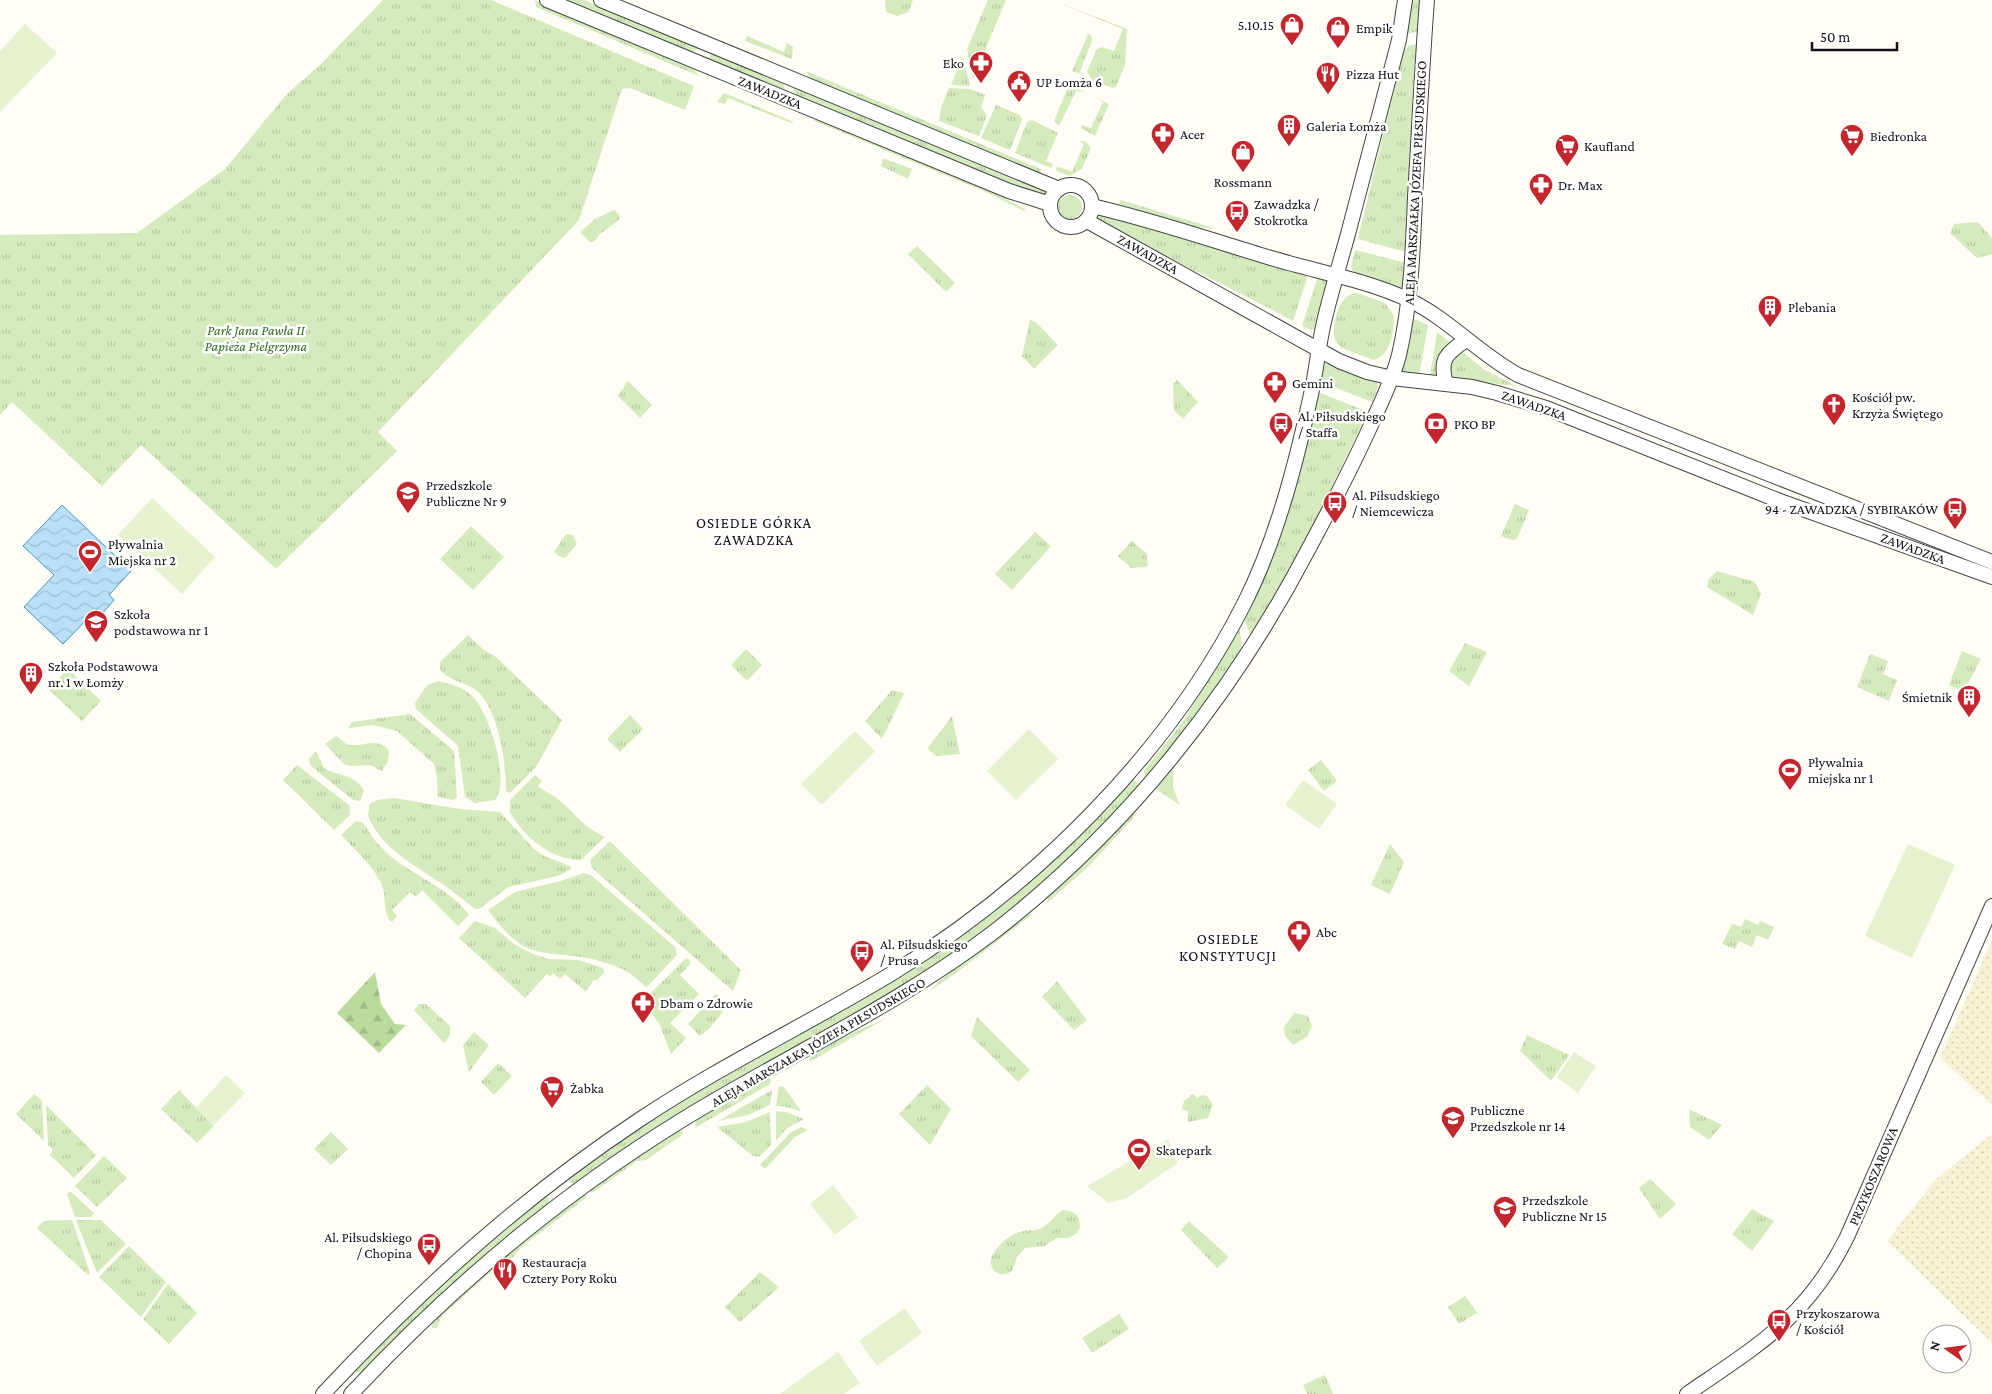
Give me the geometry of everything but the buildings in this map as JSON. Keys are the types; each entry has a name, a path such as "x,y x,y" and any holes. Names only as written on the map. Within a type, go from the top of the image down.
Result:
{"street":[{"name":"ZAWADZKA","path":"546,0 1000,187 1050,204"},
{"name":"ZAWADZKA","path":"601,0 1059,189"},
{"name":"ALEJA MARSZAŁKA JÓZEFA PIŁSUDSKIEGO","path":"323,1394 443,1273 545,1186 644,1116 928,951 1018,882 1103,800 1157,737 1196,685 1246,599 1265,556 1284,498 1308,406 1337,274 1399,40 1405,0"},
{"name":"ALEJA MARSZAŁKA JÓZEFA PIŁSUDSKIEGO","path":"350,1394 438,1305 498,1251 557,1204 685,1118 878,1010 925,981 995,931 1033,900 1106,831 1148,786 1206,714 1281,601 1354,464 1392,378 1409,300 1427,0"},
{"path":"1068,185 1078,186 1088,194 1092,206 1087,221 1074,227 1060,225 1052,216 1051,198 1059,189 1068,185"},
{"name":"ZAWADZKA","path":"1092,206 1273,259 1337,274 1409,300 1486,356 1518,375 1992,562"},
{"name":"ZAWADZKA","path":"1087,221 1319,350 1367,372 1392,378 1497,392 1546,408 1754,492 1992,577"},
{"path":"1446,384 1443,372 1444,361 1450,351 1466,340"},
{"path":"1754,492 1761,481 1763,473"},
{"path":"1780,501 1788,482"},
{"name":"PRZYKOSZAROWA","path":"1686,1394 1780,1328 1805,1304 1826,1276 1847,1237 1992,906"}],"shaded area":[{"path":"1992,940 1992,1105 1940,1058"},
{"path":"1992,1134 1992,1343 1887,1241 1936,1179"}],"green space":[{"name":"Park Jana Pawła II Papieża Pielgrzyma","path":"383,0 491,0 694,86 685,110 630,88 622,89 579,220 378,432 397,451 276,569 141,445 102,486 12,402 0,415 0,235 137,233 225,169 286,95 321,64"},
{"path":"535,0 692,67 699,76 536,7"},
{"path":"562,0 584,0 703,48 691,52"},
{"path":"885,0 913,0 908,12 897,16 886,12"},
{"path":"988,0 1006,0 973,79 967,49"},
{"path":"1052,0 1127,29 1125,65 1116,87 1112,88 1092,80 1087,72 1096,50 1101,47 1114,51 1123,29"},
{"path":"1411,0 1420,0 1418,31 1407,34"},
{"path":"25,24 57,53 0,112 0,51"},
{"path":"1088,34 1091,35 1092,41 1079,74 1072,71"},
{"path":"747,36 784,52 787,43 793,47 792,59 745,41"},
{"path":"1416,44 1406,252 1358,239 1403,52 1408,46"},
{"path":"713,53 783,83 785,91 707,59"},
{"path":"963,57 970,86 951,85"},
{"path":"806,71 1041,169 1040,175 811,80"},
{"path":"1069,85 1085,92 1076,91 1059,126 1054,121"},
{"path":"794,87 1050,191 1045,199 797,96 793,89"},
{"path":"949,88 971,89 985,95 981,107 987,115 979,136 939,121 941,108"},
{"path":"724,93 794,122 791,123 728,98 725,104 717,102"},
{"path":"1096,97 1109,104 1095,136 1081,128 1082,125 1091,128 1103,102"},
{"path":"996,105 1020,115 1022,120 1010,150 981,138"},
{"path":"812,120 824,120 988,189 1026,210 1024,211 986,192"},
{"path":"1032,120 1058,133 1046,161 1053,164 1051,168 1015,153 1027,122"},
{"path":"1078,140 1086,142 1091,148 1082,169 1070,176 1056,171 1057,166 1072,172 1084,144"},
{"path":"883,158 912,169 908,179 881,166"},
{"path":"1070,195 1078,199 1082,207 1078,215 1070,219 1062,215 1058,207 1062,199"},
{"path":"1121,200 1217,229 1189,226 1119,204"},
{"path":"614,210 619,214 620,219 600,234 594,242 590,242 580,232 595,219"},
{"path":"1096,213 1122,218 1308,275 1293,321 1093,219"},
{"path":"1978,222 1992,238 1992,254 1977,258 1950,233 1954,224"},
{"path":"917,246 955,283 946,292 908,254"},
{"path":"1355,250 1406,263 1404,287 1400,289 1353,272 1351,267"},
{"path":"1318,276 1326,278 1327,283 1316,328 1311,330 1302,326"},
{"path":"1357,293 1385,303 1394,316 1392,336 1388,348 1380,357 1374,360 1341,348 1334,338 1336,317 1341,303 1345,298"},
{"path":"1415,319 1428,325 1419,376 1403,372 1402,369 1412,323"},
{"path":"1030,320 1036,322 1058,345 1034,369 1022,356"},
{"path":"1437,332 1485,370 1516,386 1430,377"},
{"path":"1328,363 1377,382 1378,387 1372,402 1321,382 1322,366"},
{"path":"1177,380 1198,402 1183,419 1174,410 1173,384"},
{"path":"628,381 652,405 640,418 618,396"},
{"path":"1318,392 1368,412 1294,565 1251,637 1244,618 1253,600"},
{"path":"152,498 215,557 182,594 118,535"},
{"path":"1515,504 1529,510 1517,539 1512,540 1501,536"},
{"path":"471,526 504,557 473,590 440,559"},
{"path":"1035,532 1051,546 1012,590 995,574"},
{"path":"566,534 573,535 577,544 565,558 560,557 554,552"},
{"path":"1132,541 1146,553 1148,565 1146,567 1131,568 1118,556"},
{"path":"1717,571 1755,582 1761,594 1753,615 1707,587 1709,579"},
{"path":"1239,628 1242,644 1241,654 1197,717 1145,778 1144,771 1184,720"},
{"path":"468,635 484,650 496,657 562,720 536,767 510,793 506,791 505,766 500,737 496,723 484,699 472,687 447,676 440,669 440,662"},
{"path":"1465,643 1487,652 1469,686 1449,671"},
{"path":"746,649 762,665 747,681 731,665"},
{"path":"1962,651 1981,659 1969,682 1958,689 1949,685"},
{"path":"1870,654 1888,661 1883,674 1897,680 1889,701 1857,687"},
{"path":"68,669 101,701 82,721 48,689"},
{"path":"439,681 456,686 467,692 478,703 485,715 496,746 501,777 495,800 475,803 465,797 458,746 416,709 415,703 427,685"},
{"path":"892,690 904,693 882,739 865,721"},
{"path":"410,714 454,751 457,798 453,800 438,797 434,764 397,731 373,725 348,727 352,722"},
{"path":"630,715 643,729 620,752 607,739"},
{"path":"952,716 960,754 937,756 927,749"},
{"path":"1029,729 1058,759 1016,800 987,771"},
{"path":"855,731 875,751 822,805 801,784"},
{"path":"336,736 348,745 375,743 384,747 389,751 388,761 382,771 370,765 350,766 344,764 325,744"},
{"path":"316,751 324,768 352,779 361,786 364,791 360,801 353,800 311,766 309,759"},
{"path":"1321,760 1337,781 1324,791 1308,770"},
{"path":"297,765 349,805 350,815 334,830 283,780"},
{"path":"1173,768 1173,788 1180,805 1156,789"},
{"path":"535,775 542,781 538,786 555,797 590,828 605,837 581,860 559,856 540,845 523,830 510,812 510,800"},
{"path":"1133,778 1139,786 1081,846 1020,902 955,953 863,1012 687,1109 574,1184 569,1182 569,1177 646,1123 699,1090 906,972"},
{"path":"1303,780 1337,804 1319,829 1285,805"},
{"path":"394,798 459,809 500,812 534,849 542,855 570,866 571,869 558,876 508,887 479,909 475,909 450,889 399,855 381,838 368,816 370,804 377,800"},
{"path":"1133,812 1136,815 1088,867 1046,904 1049,893"},
{"path":"356,821 362,822 365,825 388,854 445,892 458,902 469,915 458,926 422,890 416,897 410,892 392,910 397,916 392,922 387,916 384,892 380,880 365,860 341,835"},
{"path":"610,841 741,970 733,991 592,868 590,860"},
{"path":"1390,844 1404,862 1390,894 1371,885"},
{"path":"1908,844 1955,865 1912,958 1865,936"},
{"path":"584,873 592,876 675,947 677,955 646,988 632,975 613,965 582,957 529,949 508,934 488,910 515,892 561,881"},
{"path":"1033,914 928,992 951,971 1023,916"},
{"path":"1745,919 1758,925 1760,921 1774,927 1768,940 1757,935 1752,947 1739,941 1735,949 1722,944 1732,924 1741,927"},
{"path":"475,921 495,928 514,944 533,954 549,959 578,960 603,968 604,973 596,981 594,979 586,992 565,974 560,979 553,973 550,976 547,974 525,998 459,938"},
{"path":"686,958 690,960 690,964 680,975 699,994 670,1023 686,1038 671,1054 659,1023 642,1002"},
{"path":"375,972 381,1004 395,1024 406,1025 379,1053 337,1013"},
{"path":"1057,981 1087,1020 1074,1030 1042,997"},
{"path":"716,994 729,1004 710,1028 700,1036 688,1024"},
{"path":"419,1004 426,1004 450,1026 450,1035 444,1043 414,1010"},
{"path":"1294,1013 1308,1016 1312,1026 1307,1037 1293,1045 1285,1036 1284,1027"},
{"path":"977,1017 1030,1070 1018,1082 971,1036"},
{"path":"887,1018 809,1062 810,1057 814,1053 856,1031"},
{"path":"474,1032 489,1045 469,1072 463,1045"},
{"path":"1527,1035 1569,1055 1551,1081 1520,1051"},
{"path":"1574,1052 1596,1066 1578,1093 1557,1077"},
{"path":"498,1063 512,1076 494,1095 481,1082"},
{"path":"226,1075 245,1093 214,1125 196,1108"},
{"path":"768,1078 771,1080 770,1084 695,1128 696,1120 702,1114"},
{"path":"927,1085 951,1109 930,1145 899,1114"},
{"path":"779,1086 784,1087 801,1111 776,1106"},
{"path":"179,1090 214,1126 197,1143 161,1109"},
{"path":"772,1090 770,1105 748,1115 718,1121"},
{"path":"34,1094 42,1101 44,1141 16,1114"},
{"path":"1193,1094 1197,1098 1202,1095 1207,1096 1213,1105 1208,1118 1188,1122 1188,1111 1182,1109 1184,1101"},
{"path":"46,1105 96,1155 74,1178 50,1155 53,1150 48,1145"},
{"path":"1689,1109 1722,1125 1709,1140 1690,1127"},
{"path":"776,1111 786,1112 804,1119 787,1128 776,1141"},
{"path":"770,1112 771,1145 759,1157 753,1156 717,1127 746,1122"},
{"path":"801,1127 808,1130 795,1137 765,1169 760,1165 790,1133"},
{"path":"679,1130 683,1131 681,1136 646,1160 637,1161 592,1193 589,1189"},
{"path":"331,1132 348,1149 331,1165 314,1149"},
{"name":"Skatepark","path":"1168,1139 1178,1163 1127,1198 1108,1203 1087,1186"},
{"path":"104,1156 127,1178 97,1207 75,1186"},
{"path":"1650,1179 1676,1204 1660,1219 1639,1188"},
{"path":"833,1185 858,1217 835,1235 810,1204"},
{"path":"70,1191 94,1213 91,1217 75,1217 67,1194"},
{"path":"583,1193 587,1197 523,1246 508,1261 496,1267 441,1317 437,1328 432,1328 432,1320 460,1293"},
{"path":"545,1196 549,1198 548,1204 448,1287 362,1372 353,1373 453,1272"},
{"path":"1752,1209 1774,1221 1752,1251 1732,1234"},
{"path":"1064,1210 1073,1212 1079,1218 1080,1227 1076,1234 1068,1238 1057,1238 1044,1246 1025,1248 1017,1257 1012,1271 1007,1274 997,1273 994,1270 991,1262 992,1256 1004,1241 1020,1232 1041,1228"},
{"path":"72,1220 90,1273 88,1275 37,1228 44,1221"},
{"path":"76,1220 101,1220 126,1244 97,1273"},
{"path":"1189,1221 1229,1257 1217,1268 1181,1230"},
{"path":"129,1246 166,1282 141,1317 99,1277"},
{"path":"760,1272 779,1287 740,1322 725,1307"},
{"path":"168,1284 197,1313 169,1344 143,1319"},
{"path":"1465,1296 1477,1313 1459,1324 1448,1307"},
{"path":"905,1308 922,1333 877,1366 859,1341"},
{"path":"1119,1314 1129,1329 1092,1353 1082,1338"},
{"path":"838,1352 860,1383 844,1394 780,1394"},
{"path":"1325,1375 1333,1394 1307,1394 1303,1385"}],"water":[{"name":"Pływalnia Miejska nr 2","path":"62,505 131,571 109,595 114,600 102,614 97,609 63,644 24,607 54,575 23,546"}],"place":[{"name":"5.10.15","path":"1292,46"},
{"name":"Empik","path":"1338,49"},
{"name":"Eko","path":"981,84"},
{"name":"Pizza Hut","path":"1328,95"},
{"name":"UP Łomża 6","path":"1019,103"},
{"name":"Galeria Łomża","path":"1289,147"},
{"name":"Acer","path":"1163,155"},
{"name":"Biedronka","path":"1852,157"},
{"name":"Kaufland","path":"1567,167"},
{"name":"Rossmann","path":"1243,173"},
{"name":"Dr. Max","path":"1541,206"},
{"name":"Zawadzka / Stokrotka","path":"1237,233"},
{"name":"Plebania","path":"1770,328"},
{"name":"Gemini","path":"1275,404"},
{"name":"Kościół pw. Krzyża Świętego","path":"1834,426"},
{"name":"Al. Piłsudskiego / Staffa","path":"1281,445"},
{"name":"PKO BP","path":"1436,445"},
{"name":"Przedszkole Publiczne Nr 9","path":"408,514"},
{"name":"Al. Piłsudskiego / Niemcewicza","path":"1335,524"},
{"name":"94 - ZAWADZKA / SYBIRAKÓW","path":"1955,530"},
{"name":"Pływalnia Miejska nr 2","path":"90,573"},
{"name":"Szkoła podstawowa nr 1","path":"96,643"},
{"name":"Szkoła Podstawowa nr. 1 w Łomży","path":"31,695"},
{"name":"Śmietnik","path":"1969,718"},
{"name":"Pływalnia miejska nr 1","path":"1790,791"},
{"name":"Abc","path":"1299,953"},
{"name":"Al. Piłsudskiego / Prusa","path":"862,973"},
{"name":"Dbam o Zdrowie","path":"643,1024"},
{"name":"Żabka","path":"552,1109"},
{"name":"Publiczne Przedszkole nr 14","path":"1453,1139"},
{"name":"Skatepark","path":"1139,1171"},
{"name":"Przedszkole Publiczne Nr 15","path":"1505,1229"},
{"name":"Al. Piłsudskiego / Chopina","path":"429,1266"},
{"name":"Restauracja Cztery Pory Roku","path":"505,1291"},
{"name":"Przykoszarowa / Kościół","path":"1779,1342"}],"district":[{"name":"OSIEDLE GÓRKA ZAWADZKA","path":"754,532"},
{"name":"OSIEDLE KONSTYTUCJI","path":"1228,948"}]}
